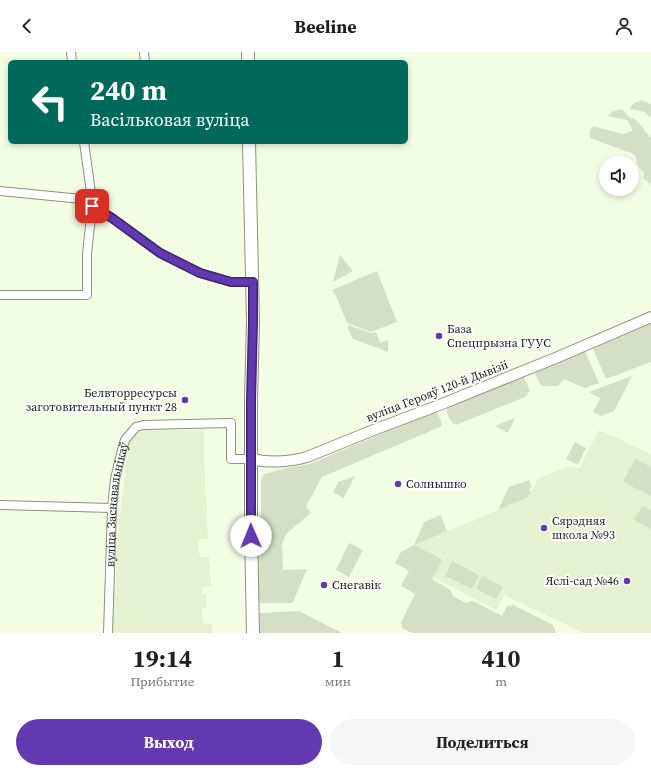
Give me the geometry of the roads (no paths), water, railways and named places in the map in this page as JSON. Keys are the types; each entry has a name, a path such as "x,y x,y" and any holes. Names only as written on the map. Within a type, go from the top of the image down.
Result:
{"main road":[{"path":"249,144 253,282 251,401 253,633"}],"street":[{"path":"0,295 87,295 87,254 92,203 84,144"},
{"path":"0,191 92,203 160,253 200,273 231,282 253,282"},
{"name":"вуліца Герояў 120-й Дывізіі","path":"251,459 270,462 297,460 306,457 558,357 651,317"},
{"name":"вуліца Заснавальнікаў","path":"108,633 112,508 115,479 125,440 136,427 143,425 231,423 231,460 251,459"},
{"path":"0,505 112,508"}],"place":[{"name":"База Спецпрызна ГУУС","path":"439,336"},
{"name":"Белвторресурсы заготовительный пункт 28","path":"185,400"},
{"name":"Солнышко","path":"398,484"},
{"name":"Сярэдняя школа №93","path":"544,528"},
{"name":"Яслі-сад №46","path":"627,581"},
{"name":"Снегавік","path":"324,585"}]}
